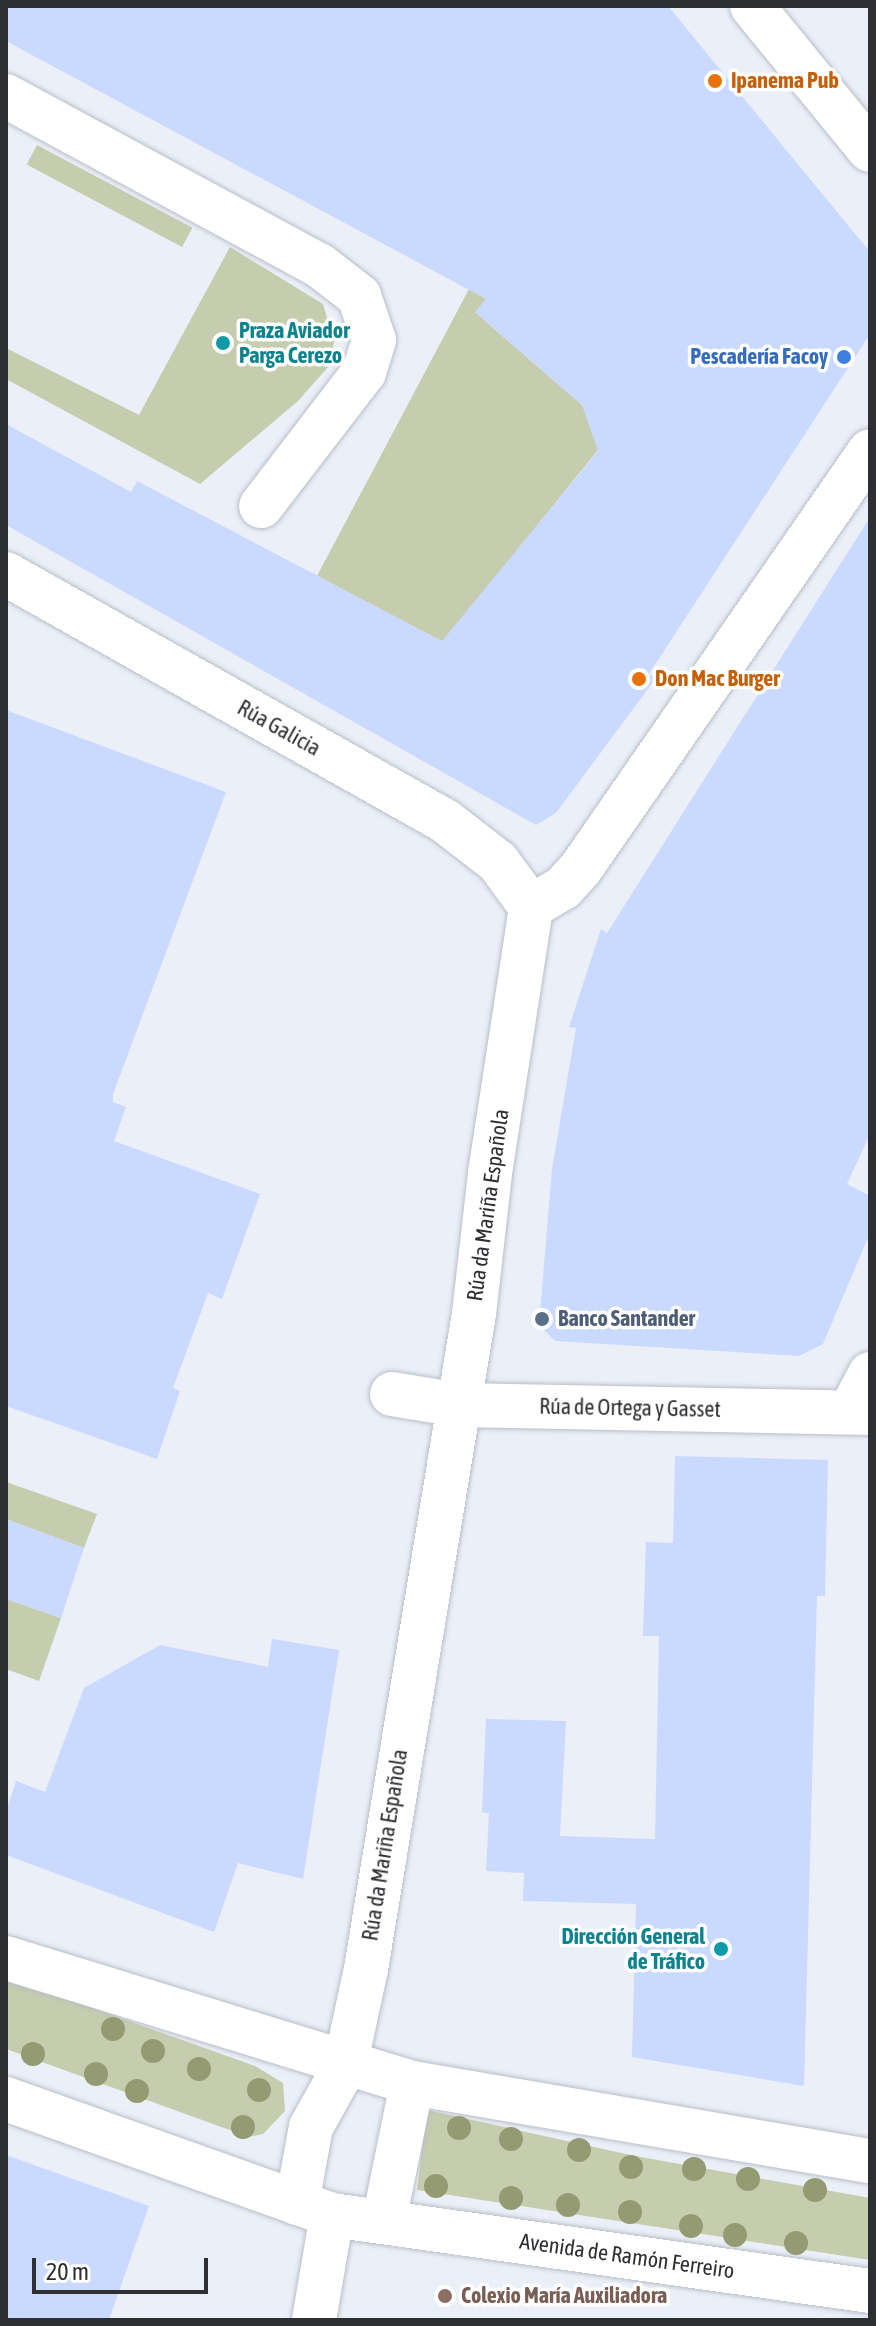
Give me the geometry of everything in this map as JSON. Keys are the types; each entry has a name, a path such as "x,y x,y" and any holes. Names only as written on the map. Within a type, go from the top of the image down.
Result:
{"street":[{"path":"752,6 870,150"},
{"path":"6,96 319,265 359,296 374,340 364,372 261,506"},
{"path":"531,907 563,888 581,868 870,451"},
{"name":"Rúa Galicia","path":"6,574 445,821 498,862 531,907"},
{"name":"Rúa da Mariña Española","path":"345,2066 459,1405 531,907"},
{"path":"860,1413 870,1374"},
{"name":"Rúa de Ortega y Gasset","path":"392,1394 459,1405 860,1413"},
{"path":"6,1958 345,2066 412,2083 870,2161"},
{"path":"314,2320 315,2209 311,2127 345,2066"},
{"path":"384,2221 412,2083"},
{"name":"Avenida de Ramón Ferreiro","path":"6,2099 315,2209 870,2291"}],"green space":[{"path":"37,145 192,228 182,247 27,164"},
{"path":"230,247 323,304 334,342 329,366 298,401 200,484 6,379 6,348 139,415"},
{"path":"469,289 486,299 476,313 582,405 602,445 443,642 317,576"},
{"path":"6,1482 97,1514 84,1548 6,1519"},
{"path":"6,1599 61,1618 39,1681 6,1669"},
{"path":"6,1977 255,2066 283,2083 285,2111 263,2134 249,2137 6,2049"},
{"path":"427,2110 635,2156 870,2198 870,2260 417,2190"}],"building":[{"path":"6,6 668,6 870,252 870,334 649,674 656,678 556,813 536,825 6,525 6,424 131,492 137,481 442,641 598,451 582,405 475,312 486,299 6,41"},
{"path":"870,517 870,1134 847,1184 870,1196 870,1233 823,1344 799,1356 555,1341 539,1325 552,1169 576,1028 569,1027 601,929 607,933"},
{"path":"6,710 226,792 113,1094 113,1102 126,1107 114,1141 260,1194 222,1299 208,1293 173,1388 180,1391 157,1459 6,1406"},
{"path":"675,1456 828,1460 825,1596 817,1596 804,2086 632,2057 636,1904 523,1901 524,1873 486,1871 489,1813 482,1812 486,1719 566,1721 560,1836 655,1839 659,1636 643,1636 646,1542 673,1543"},
{"path":"6,1519 84,1548 61,1618 6,1599"},
{"path":"272,1639 339,1650 303,1879 238,1863 214,1932 6,1855 6,1811 16,1781 45,1792 84,1688 160,1645 268,1667"},
{"path":"6,2155 149,2206 109,2320 6,2320"}],"place":[{"name":"Ipanema Pub","path":"715,81"},
{"name":"Praza Aviador Parga Cerezo","path":"223,343"},
{"name":"Pescadería Facoy","path":"844,357"},
{"name":"Don Mac Burger","path":"639,679"},
{"name":"Banco Santander","path":"542,1319"},
{"name":"Dirección General de Tráfico","path":"721,1949"},
{"name":"Colexio María Auxiliadora","path":"445,2296"}]}
